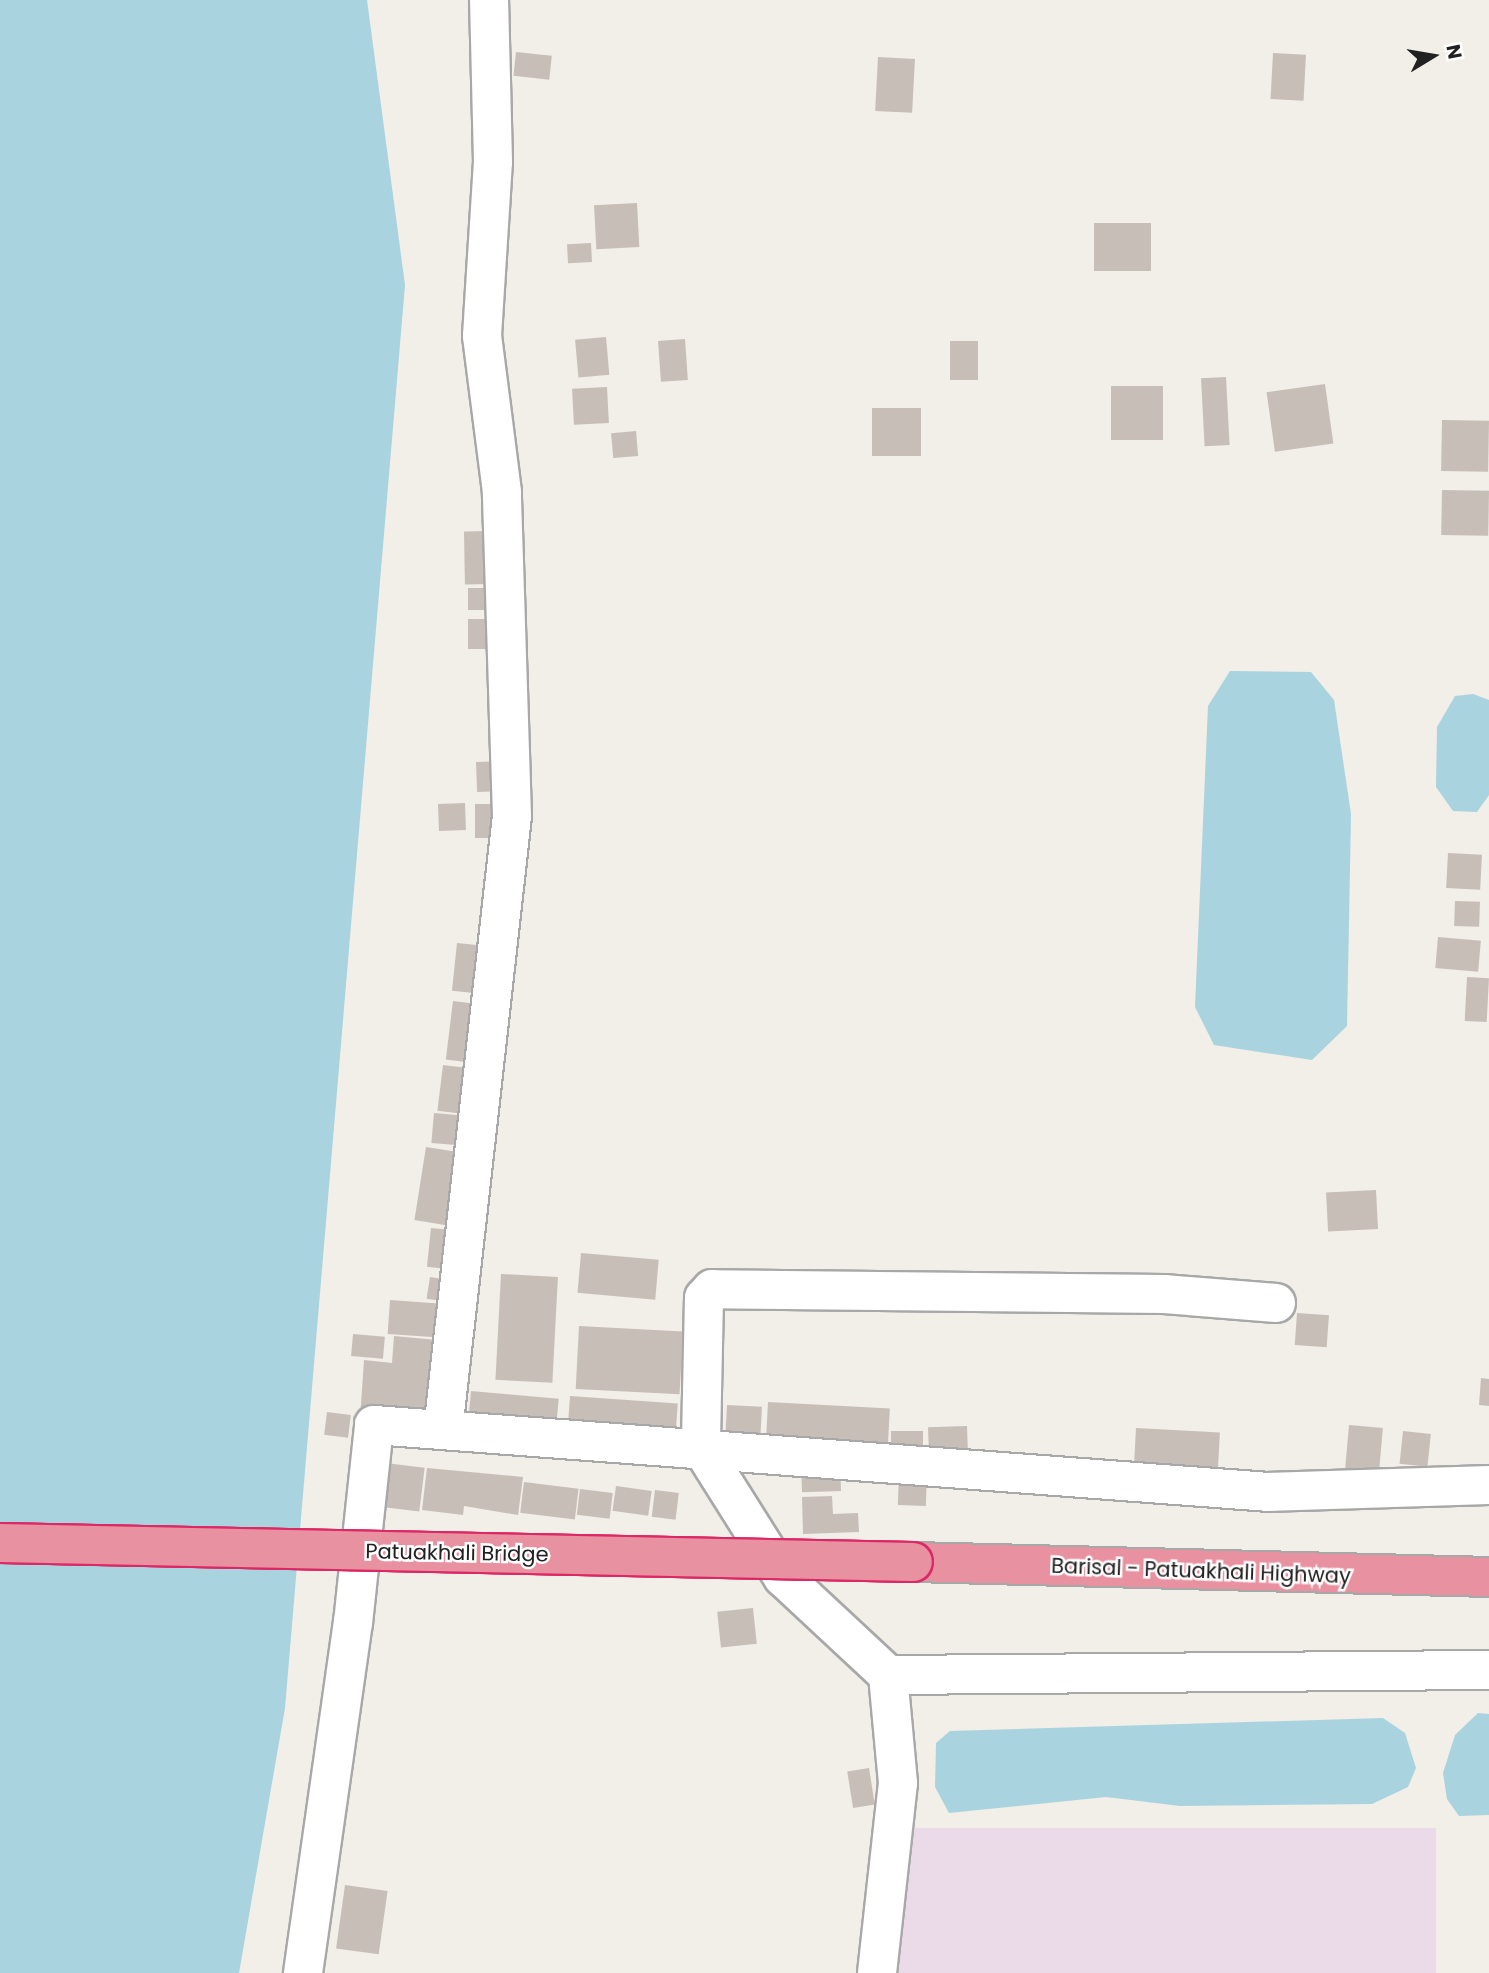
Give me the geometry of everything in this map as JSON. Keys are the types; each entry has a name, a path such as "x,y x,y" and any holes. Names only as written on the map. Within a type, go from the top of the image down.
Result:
{"highway":[{"name":"Patuakhali Bridge","path":"0,1544 913,1562"},
{"name":"Barisal - Patuakhali Highway","path":"913,1562 1489,1577"}],"street":[{"path":"443,1430 513,816 502,492 482,336 493,162 489,0"},
{"path":"877,1973 898,1783 888,1675 783,1577 701,1447 704,1298 712,1289 1164,1294 1276,1303"},
{"path":"303,1973 354,1623 374,1425 701,1447 1269,1492 1489,1485"},
{"path":"888,1675 1489,1670"}],"shaded area":[{"path":"872,1828 1436,1828 1436,1973 872,1973"}],"water":[{"path":"0,0 367,0 405,285 285,1708 239,1973 0,1973"},
{"path":"1230,671 1311,672 1334,700 1351,814 1347,1026 1312,1060 1214,1045 1195,1007 1208,706"},
{"path":"1473,694 1489,700 1489,795 1477,812 1453,811 1436,787 1437,727 1455,696"},
{"path":"1478,1713 1489,1714 1489,1815 1459,1816 1447,1799 1443,1773 1455,1735"},
{"path":"1383,1718 1405,1733 1416,1768 1408,1787 1372,1804 1180,1806 1106,1797 949,1813 935,1787 936,1743 950,1731"}],"building":[{"path":"516,52 552,56 549,80 513,76"},
{"path":"1273,53 1306,55 1304,101 1271,99"},
{"path":"878,57 915,59 912,113 875,111"},
{"path":"637,203 639,247 596,249 594,205"},
{"path":"1094,223 1151,223 1151,271 1094,271"},
{"path":"591,243 592,262 568,263 567,244"},
{"path":"606,337 609,375 578,378 575,340"},
{"path":"685,339 688,380 661,382 658,341"},
{"path":"950,341 978,341 978,380 950,380"},
{"path":"1226,377 1230,445 1205,446 1201,378"},
{"path":"1325,384 1333,443 1275,452 1267,392"},
{"path":"1111,386 1163,386 1163,440 1111,440"},
{"path":"607,387 609,423 574,425 572,389"},
{"path":"872,408 921,408 921,456 872,456"},
{"path":"1442,420 1489,421 1488,472 1441,471"},
{"path":"636,431 638,456 613,458 611,433"},
{"path":"1442,490 1489,491 1488,536 1441,535"},
{"path":"464,531 489,531 490,584 465,584"},
{"path":"468,588 488,588 488,610 468,610"},
{"path":"468,619 492,619 492,649 468,649"},
{"path":"505,761 506,791 477,792 476,762"},
{"path":"465,803 466,830 439,831 438,804"},
{"path":"475,804 498,804 498,838 475,838"},
{"path":"1448,853 1482,855 1480,890 1446,888"},
{"path":"1455,901 1480,902 1479,927 1454,926"},
{"path":"1438,937 1481,941 1478,972 1435,968"},
{"path":"457,943 486,946 481,994 452,991"},
{"path":"1467,977 1489,978 1487,1022 1465,1021"},
{"path":"453,1001 479,1004 472,1063 446,1060"},
{"path":"443,1065 474,1069 468,1114 437,1111"},
{"path":"434,1113 468,1116 465,1146 431,1143"},
{"path":"426,1147 463,1153 451,1226 414,1220"},
{"path":"1376,1190 1378,1229 1328,1232 1326,1193"},
{"path":"431,1228 451,1230 447,1269 427,1267"},
{"path":"581,1253 659,1260 655,1300 578,1293"},
{"path":"501,1274 558,1277 552,1383 495,1380"},
{"path":"430,1277 448,1280 444,1302 427,1299"},
{"path":"390,1300 446,1304 443,1338 388,1334"},
{"path":"1297,1313 1329,1315 1327,1347 1295,1345"},
{"path":"579,1326 683,1331 680,1394 576,1389"},
{"path":"353,1334 385,1337 383,1359 351,1356"},
{"path":"394,1336 437,1340 430,1424 360,1419 364,1360 392,1363"},
{"path":"1481,1378 1489,1379 1489,1406 1479,1405"},
{"path":"471,1391 559,1399 556,1432 468,1424"},
{"path":"570,1396 678,1404 675,1437 568,1430"},
{"path":"768,1402 890,1408 888,1447 766,1441"},
{"path":"727,1405 762,1407 760,1444 725,1442"},
{"path":"327,1412 351,1415 348,1438 324,1435"},
{"path":"1349,1425 1383,1428 1378,1482 1344,1479"},
{"path":"967,1426 968,1451 929,1452 928,1427"},
{"path":"1136,1428 1220,1432 1218,1473 1134,1469"},
{"path":"891,1431 923,1431 923,1452 891,1452"},
{"path":"1403,1431 1431,1434 1427,1467 1400,1464"},
{"path":"377,1462 425,1468 419,1512 372,1506"},
{"path":"840,1462 841,1491 802,1492 801,1463"},
{"path":"427,1468 523,1477 518,1515 464,1506 463,1515 422,1510"},
{"path":"899,1472 927,1473 926,1506 898,1505"},
{"path":"524,1482 579,1489 575,1519 520,1513"},
{"path":"616,1486 652,1491 648,1516 613,1511"},
{"path":"580,1489 613,1493 610,1519 577,1515"},
{"path":"655,1490 679,1493 676,1520 652,1517"},
{"path":"832,1496 833,1514 858,1513 859,1532 803,1534 802,1497"},
{"path":"753,1608 757,1644 721,1648 717,1612"},
{"path":"869,1768 875,1805 853,1808 847,1771"},
{"path":"345,1885 388,1891 379,1954 336,1948"}]}
